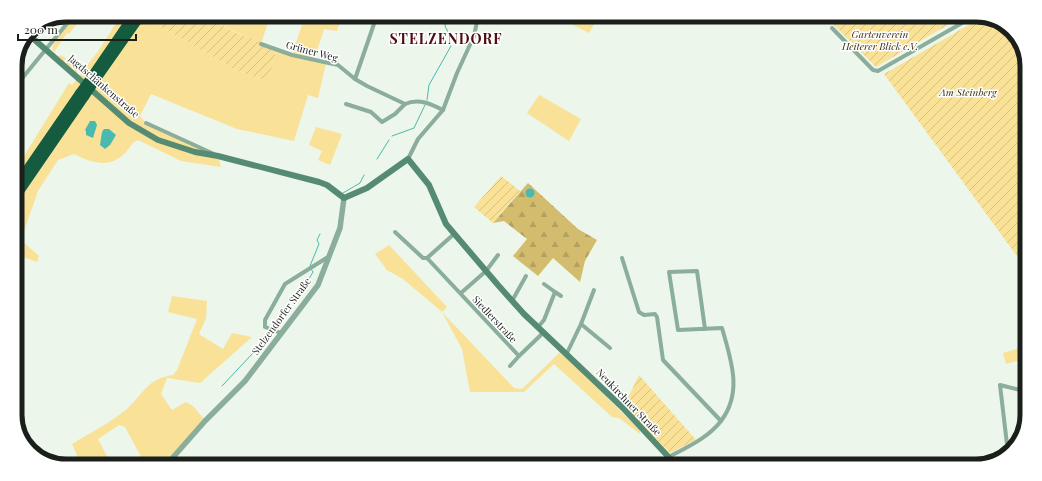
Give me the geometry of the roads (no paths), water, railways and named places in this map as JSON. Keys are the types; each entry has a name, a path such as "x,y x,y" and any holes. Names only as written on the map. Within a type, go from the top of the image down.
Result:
{"highway":[{"path":"95,77 129,22"},
{"path":"22,176 137,22"},
{"path":"22,188 82,95"}],"main road":[{"name":"Jagdschänkenstraße","path":"32,38 129,123 158,140 195,152 218,156 319,182 327,185 344,198"},
{"path":"344,198 367,188 408,159"},
{"name":"Neukirchner Straße","path":"408,159 422,174 429,185 446,224 512,301 623,408 669,457"}],"street":[{"path":"22,79 68,22"},
{"path":"354,79 375,22"},
{"path":"408,159 418,139 443,110 457,73 474,36 477,22"},
{"path":"832,28 873,70 878,71 964,22"},
{"name":"Grüner Weg","path":"262,44 292,55 338,65 354,79 405,104 412,101 419,101 443,110"},
{"path":"346,104 371,112 382,122 395,114 405,104"},
{"name":"Jagdschänkenstraße","path":"146,123 218,156"},
{"name":"Stelzendorfer Straße","path":"172,459 245,381 318,285 340,228 344,198"},
{"name":"Siedlerstraße","path":"395,232 423,258 427,258 519,356"},
{"path":"427,258 454,234"},
{"path":"486,271 498,255"},
{"path":"281,333 265,327 265,320 285,284 329,257"},
{"path":"622,258 639,312 644,315 655,314 657,317 663,360 721,421"},
{"name":"Siedlerstraße","path":"460,293 486,271"},
{"path":"669,457 697,442 716,426 728,410 734,396 733,370 722,328 705,329 678,330 669,272 697,271 705,329"},
{"path":"512,301 526,276"},
{"path":"544,284 561,296"},
{"path":"567,353 582,324 594,290"},
{"path":"538,327 544,320 555,292"},
{"path":"582,324 610,348"},
{"name":"Siedlerstraße","path":"510,366 544,332"},
{"path":"1007,446 1000,385 1020,389"}],"water":[{"path":"90,121 95,121 97,125 93,138 86,135 85,130"},
{"path":"104,129 109,129 116,135 110,145 105,149 100,145 102,132"},
{"path":"530,188 535,193 530,198 525,193"}],"waterway":[{"path":"427,100 429,85 451,46 450,36 445,26 446,22"},
{"path":"392,136 414,128 425,105"},
{"path":"377,159 389,140"},
{"path":"343,193 360,183 364,175"},
{"path":"310,266 319,244 317,240 320,234"},
{"path":"309,279 313,272 311,269"},
{"path":"222,386 253,353"}],"district":[{"name":"STELZENDORF","path":"446,38"}],"park label":[{"name":"Gartenverein Heiterer Blick e.V.","path":"880,40"},
{"name":"Am Steinberg","path":"968,92"}]}
